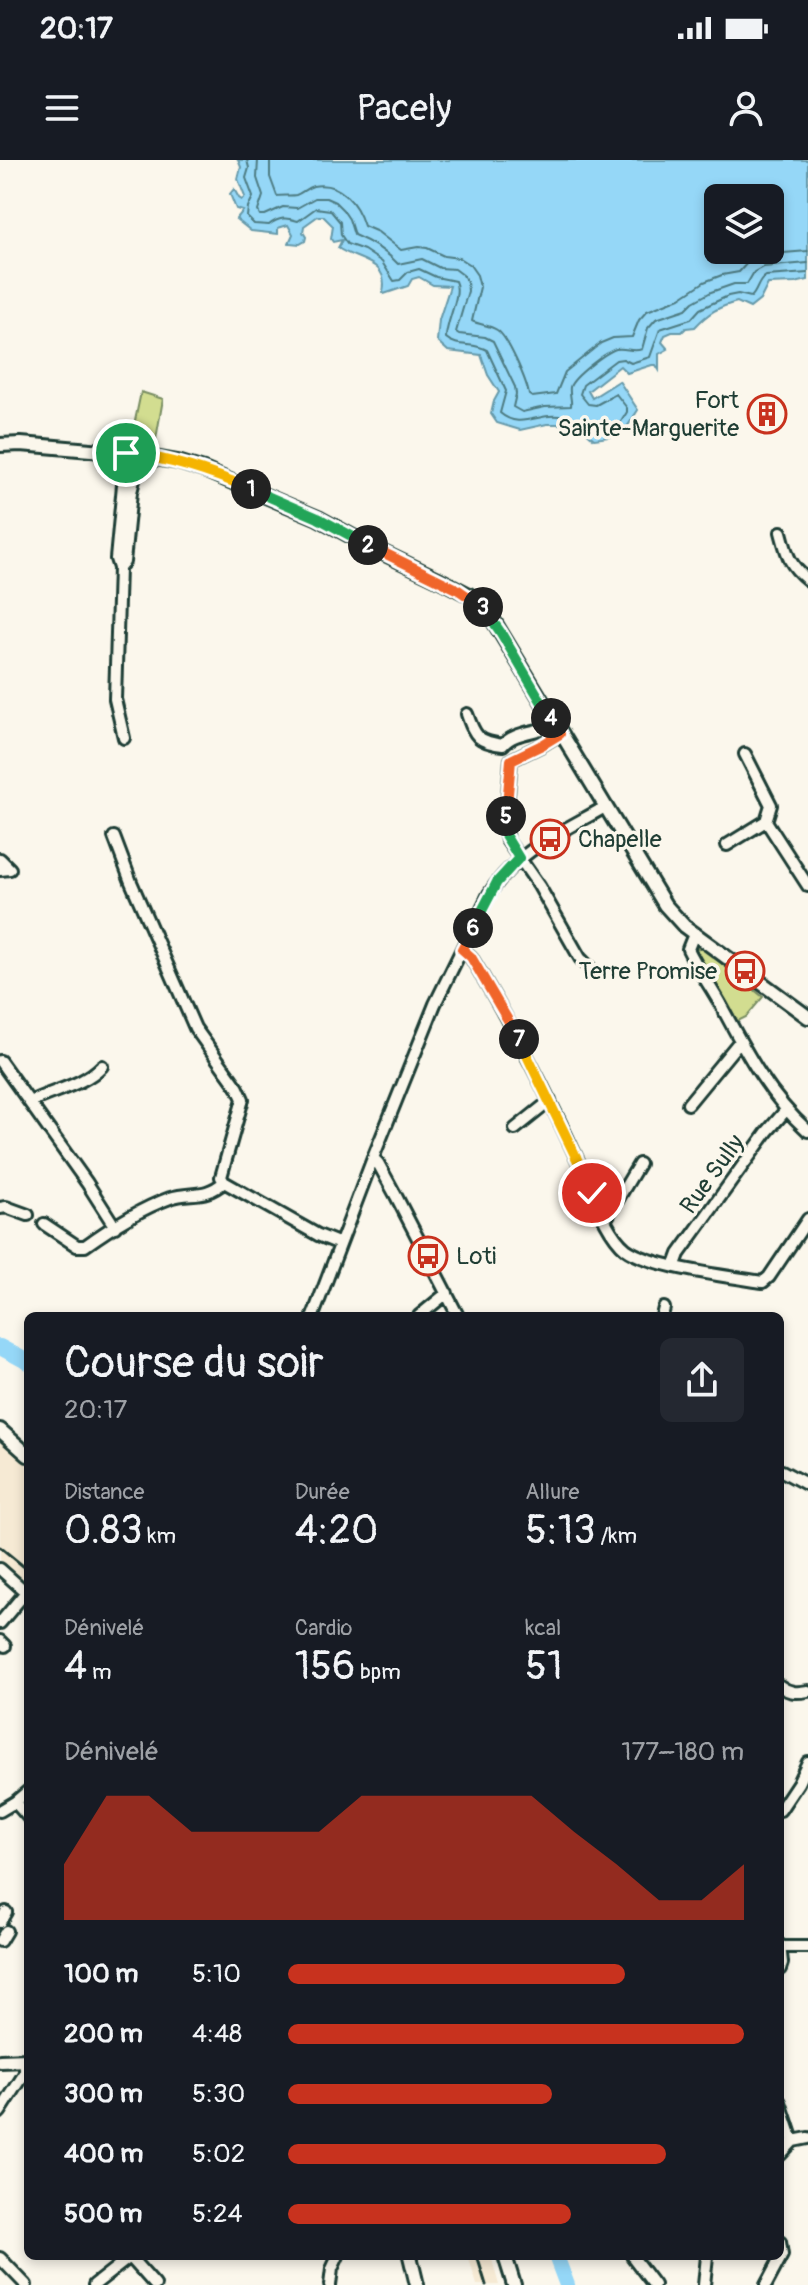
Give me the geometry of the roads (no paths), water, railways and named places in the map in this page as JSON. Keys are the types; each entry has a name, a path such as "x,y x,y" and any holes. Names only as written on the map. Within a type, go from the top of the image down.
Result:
{"main road":[{"path":"0,445 21,444 143,455 204,470 283,502 469,595 490,615 654,890 674,916 808,1017"},
{"path":"0,1430 24,1451"},
{"path":"0,2061 24,2060"},
{"path":"411,2260 417,2285"},
{"path":"506,2260 514,2285"}],"street":[{"path":"124,738 115,699 119,568 116,559 126,453"},
{"path":"119,568 124,562 133,479 143,455"},
{"path":"781,532 788,559 796,571 808,580"},
{"path":"467,714 476,736 489,743 503,745"},
{"path":"503,745 511,737 557,729"},
{"path":"511,760 542,745 557,729"},
{"path":"503,745 504,752 511,760 505,835 539,886 580,958 590,968"},
{"path":"727,845 766,821 771,805 745,754"},
{"path":"314,1312 435,1004 497,882 519,858 605,807"},
{"path":"766,821 808,886"},
{"path":"114,837 195,1028 243,1099 221,1177 224,1182 318,1235 340,1244"},
{"path":"0,859 10,869 0,870"},
{"path":"694,934 688,949 739,1042 760,1077 786,1110 808,1131"},
{"path":"462,949 471,957 512,1027 592,1193 617,1240 626,1248 638,1255 675,1265 763,1282 808,1219"},
{"path":"688,1104 739,1042"},
{"path":"0,1061 115,1227"},
{"path":"30,1102 91,1078 102,1066"},
{"path":"515,1129 550,1101"},
{"name":"Rue Sully","path":"675,1265 688,1241 786,1110"},
{"path":"373,1158 456,1312"},
{"path":"606,1219 639,1164"},
{"path":"44,1224 77,1246 85,1246 156,1204 174,1196 200,1195 224,1182"},
{"path":"0,1208 6,1207 28,1215"},
{"path":"424,1312 447,1293"},
{"path":"784,1470 806,1484"},
{"path":"0,1569 24,1590"},
{"path":"0,1623 24,1596"},
{"path":"784,1689 798,1693 808,1691"},
{"path":"784,1804 808,1762"},
{"path":"0,1811 24,1794"},
{"path":"15,1802 24,1812"},
{"path":"784,1946 807,1945"},
{"path":"0,2112 24,2075"},
{"path":"784,2114 793,2141"},
{"path":"784,2151 793,2141 808,2138"},
{"path":"0,2258 26,2285"},
{"path":"94,2285 125,2260"},
{"path":"133,2260 155,2285"},
{"path":"330,2285 336,2260"},
{"path":"635,2260 654,2285"},
{"path":"704,2285 707,2260"},
{"path":"766,2285 779,2260"}],"water":[{"path":"238,160 808,160 808,280 768,284 760,300 750,308 737,302 730,304 714,311 695,327 665,335 662,342 668,349 659,354 659,370 652,365 627,373 620,366 588,391 592,398 619,381 638,410 621,433 594,439 583,429 563,424 520,430 497,423 491,414 499,392 488,375 481,355 448,351 437,341 439,320 450,286 433,285 419,277 412,279 408,286 384,294 384,281 377,267 338,248 342,240 333,242 333,226 323,216 304,226 306,237 300,244 289,243 293,234 288,225 278,228 278,234 251,231 236,219 243,211 236,209 230,194 234,189 239,198 242,200 245,197 238,179 241,167"}],"waterway":[{"path":"0,1347 24,1360"},
{"path":"558,2260 567,2285"}],"railway":[{"path":"0,1547 24,1567"},
{"path":"478,2260 486,2285"}],"place":[{"name":"Fort Sainte-Marguerite","path":"767,414"},
{"name":"Chapelle","path":"550,839"},
{"name":"Terre Promise","path":"745,971"},
{"name":"Loti","path":"428,1256"}]}
